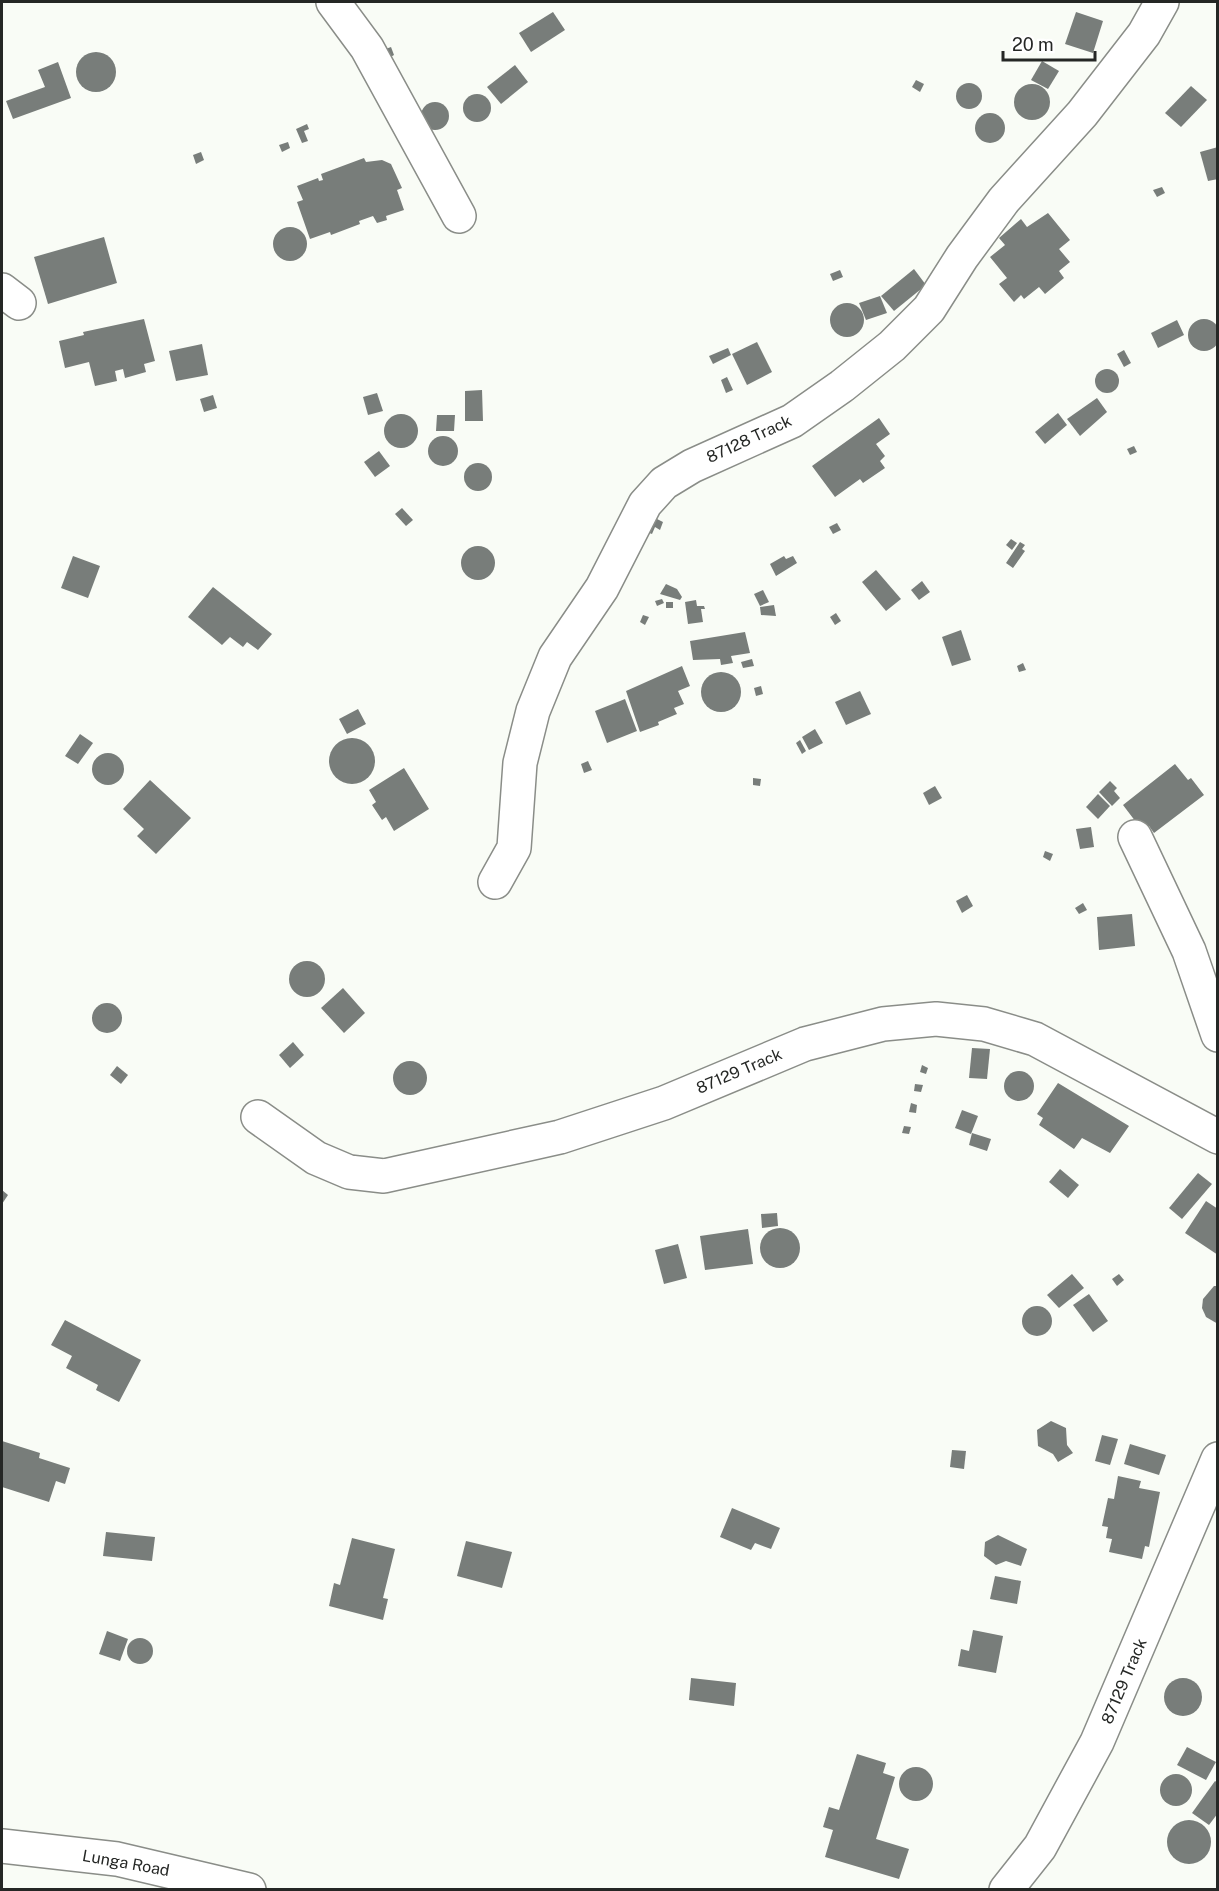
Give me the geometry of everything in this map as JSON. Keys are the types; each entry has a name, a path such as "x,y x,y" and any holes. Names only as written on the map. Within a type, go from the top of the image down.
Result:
{"street":[{"path":"333,2 367,48 459,216"},
{"name":"87128 Track","path":"495,882 514,848 520,763 533,711 555,657 602,588 645,504 664,483 692,466 792,421 842,386 892,346 929,309 962,257 1004,200 1082,114 1110,79 1144,34 1162,2"},
{"path":"1135,837 1189,951 1218,1035"},
{"name":"87129 Track","path":"258,1117 316,1158 349,1172 384,1176 560,1137 664,1103 805,1044 883,1024 936,1019 984,1024 1035,1039 1218,1137"},
{"name":"87129 Track","path":"1006,1890 1040,1847 1097,1742 1218,1460"},
{"name":"Lunga Road","path":"2,1846 117,1859 249,1890"}],"building":[{"path":"553,12 565,30 531,52 519,33"},
{"path":"1076,12 1103,21 1093,53 1065,44"},
{"path":"391,47 394,55 387,59 383,50"},
{"path":"96,52 110,58 116,72 110,86 96,92 82,86 76,72 82,58"},
{"path":"1042,61 1059,71 1048,89 1031,80"},
{"path":"58,62 71,98 13,119 6,101 45,87 38,70"},
{"path":"515,65 528,82 501,104 487,87"},
{"path":"916,80 924,84 920,92 912,87"},
{"path":"969,83 978,87 982,96 978,105 969,109 960,105 956,96 960,87"},
{"path":"1032,84 1045,89 1050,102 1045,115 1032,120 1019,115 1014,102 1019,89"},
{"path":"1191,86 1207,100 1181,127 1165,113"},
{"path":"477,94 487,98 491,108 487,118 477,122 467,118 463,108 467,98"},
{"path":"435,102 445,106 449,116 445,126 435,130 425,126 421,116 425,106"},
{"path":"990,113 996,114 1004,122 1004,134 996,142 990,143 984,142 976,134 975,128 976,122 984,114"},
{"path":"307,124 309,129 304,131 308,141 302,143 296,129"},
{"path":"288,142 290,148 282,152 279,145"},
{"path":"1218,147 1218,179 1208,181 1200,152"},
{"path":"201,152 204,160 196,164 193,155"},
{"path":"364,158 366,162 382,160 391,164 402,188 397,190 404,210 386,216 387,220 377,223 373,216 359,221 360,224 331,235 330,232 310,239 297,202 303,200 297,186 318,178 319,181 323,180 321,174"},
{"path":"1162,187 1165,193 1157,197 1153,190"},
{"path":"1048,213 1070,240 1059,249 1070,262 1059,271 1064,278 1045,294 1039,287 1024,299 1021,295 1014,302 999,284 1007,278 990,257 1005,245 999,238 1021,219 1027,227"},
{"path":"290,227 302,232 307,244 302,256 290,261 278,256 273,244 278,232"},
{"path":"104,237 117,283 48,304 34,257"},
{"path":"914,269 926,285 894,311 881,296"},
{"path":"840,270 843,277 833,281 830,274"},
{"path":"880,296 887,313 866,320 859,303"},
{"path":"847,303 859,308 864,320 859,332 847,337 835,332 830,320 835,308"},
{"path":"144,319 155,361 144,364 146,372 125,378 123,369 115,371 117,381 95,386 89,362 65,368 59,341 84,335 83,332"},
{"path":"1204,319 1215,324 1220,335 1215,346 1204,351 1193,346 1188,335 1193,324"},
{"path":"1177,320 1184,335 1158,348 1151,333"},
{"path":"757,342 772,372 747,385 732,354"},
{"path":"202,344 208,375 176,381 169,351"},
{"path":"728,348 731,355 713,364 709,356"},
{"path":"1124,350 1131,363 1124,367 1117,354"},
{"path":"1107,369 1112,370 1118,376 1118,386 1112,392 1107,393 1102,392 1096,386 1095,381 1096,376 1102,370"},
{"path":"727,377 733,390 726,393 721,380"},
{"path":"482,390 483,421 465,421 465,391"},
{"path":"377,393 383,411 368,415 363,397"},
{"path":"213,395 217,408 204,412 200,399"},
{"path":"1097,398 1107,412 1080,436 1067,419"},
{"path":"1058,413 1067,425 1045,444 1035,432"},
{"path":"401,414 413,419 418,431 413,443 401,448 389,443 384,431 389,419"},
{"path":"437,415 455,415 454,431 436,431"},
{"path":"879,418 890,434 876,444 885,456 880,461 885,468 863,483 860,479 835,497 812,466"},
{"path":"443,436 454,440 458,451 454,462 443,466 432,462 428,451 432,440"},
{"path":"1134,446 1137,452 1130,455 1127,449"},
{"path":"379,451 390,466 375,477 364,462"},
{"path":"478,463 488,467 492,477 488,487 478,491 468,487 464,477 468,467"},
{"path":"402,508 413,520 406,526 395,514"},
{"path":"653,517 663,522 660,530 655,527 652,534 647,532"},
{"path":"837,523 841,530 833,534 829,527"},
{"path":"1011,539 1017,543 1012,550 1006,545"},
{"path":"1020,542 1025,545 1022,549 1025,551 1013,568 1006,563"},
{"path":"478,546 490,551 495,563 490,575 478,580 466,575 461,563 466,551"},
{"path":"73,556 100,566 88,598 61,588"},
{"path":"784,556 786,559 793,556 797,563 776,576 770,564"},
{"path":"876,570 901,599 886,611 862,582"},
{"path":"922,581 930,592 919,600 911,590"},
{"path":"666,584 677,589 682,597 680,600 660,594"},
{"path":"213,587 272,634 258,650 247,642 243,647 230,637 222,645 188,617"},
{"path":"763,590 769,602 760,606 754,594"},
{"path":"662,599 664,603 657,606 655,601"},
{"path":"696,600 697,606 704,606 705,609 701,609 703,622 688,624 685,602"},
{"path":"666,602 673,602 673,608 666,608"},
{"path":"774,605 776,616 761,615 760,607"},
{"path":"836,613 841,621 835,625 830,617"},
{"path":"643,615 649,617 645,625 640,622"},
{"path":"961,630 971,660 952,666 942,637"},
{"path":"745,632 750,653 731,656 733,663 721,665 720,659 693,660 690,641"},
{"path":"752,659 754,666 743,668 741,662"},
{"path":"1023,663 1026,670 1019,672 1017,666"},
{"path":"682,666 690,686 678,691 684,704 674,708 677,714 658,722 659,725 640,732 626,691"},
{"path":"721,672 729,673 735,678 740,684 740,700 735,706 729,711 721,712 713,711 707,706 702,700 701,692 702,684 707,678 713,673"},
{"path":"761,686 763,694 756,696 754,688"},
{"path":"860,691 871,714 846,725 835,702"},
{"path":"625,699 637,731 607,743 595,711"},
{"path":"358,709 366,724 347,734 339,719"},
{"path":"815,729 823,743 809,750 802,737"},
{"path":"80,734 93,743 78,764 65,756"},
{"path":"352,738 368,745 375,761 368,777 352,784 336,777 329,761 336,745"},
{"path":"800,740 806,751 802,754 796,743"},
{"path":"108,753 120,757 124,769 120,781 108,785 96,781 92,769 96,757"},
{"path":"588,761 592,770 584,773 581,764"},
{"path":"1175,764 1188,780 1191,778 1204,795 1154,833 1149,826 1142,830 1123,805"},
{"path":"404,768 429,809 394,831 386,817 382,820 372,805 376,802 369,790"},
{"path":"753,778 761,779 760,786 753,785"},
{"path":"150,780 191,818 156,854 137,836 144,829 123,809"},
{"path":"1110,781 1117,788 1114,791 1120,798 1112,806 1099,792"},
{"path":"935,786 942,798 929,805 923,793"},
{"path":"1098,794 1110,806 1098,819 1086,807"},
{"path":"1091,827 1094,847 1080,849 1076,829"},
{"path":"1045,851 1053,854 1050,861 1043,857"},
{"path":"967,895 973,906 962,913 956,901"},
{"path":"1083,903 1087,910 1079,914 1075,908"},
{"path":"1132,914 1135,946 1099,950 1097,917"},
{"path":"307,961 319,967 325,979 319,991 307,997 295,991 289,979 295,967"},
{"path":"343,988 365,1013 344,1033 321,1008"},
{"path":"107,1003 118,1007 122,1018 118,1029 107,1033 96,1029 92,1018 96,1007"},
{"path":"293,1042 304,1055 290,1068 279,1055"},
{"path":"972,1048 990,1049 987,1079 969,1078"},
{"path":"410,1061 422,1066 427,1078 422,1090 410,1095 398,1090 393,1078 398,1066"},
{"path":"922,1065 928,1068 926,1074 920,1072"},
{"path":"117,1066 128,1075 121,1084 110,1075"},
{"path":"1019,1071 1030,1075 1034,1086 1030,1097 1019,1101 1008,1097 1004,1086 1008,1075"},
{"path":"1058,1083 1129,1126 1110,1153 1082,1138 1074,1149 1039,1125 1043,1118 1037,1114"},
{"path":"915,1084 923,1085 921,1092 914,1091"},
{"path":"911,1103 917,1105 916,1113 909,1112"},
{"path":"962,1110 978,1116 971,1134 955,1128"},
{"path":"904,1126 911,1127 909,1134 902,1133"},
{"path":"972,1133 991,1139 987,1151 969,1145"},
{"path":"1060,1169 1079,1185 1068,1198 1049,1182"},
{"path":"1198,1173 1212,1184 1182,1219 1169,1208"},
{"path":"2,1190 8,1195 2,1204"},
{"path":"1206,1201 1218,1209 1218,1255 1185,1233"},
{"path":"777,1213 778,1226 762,1228 761,1214"},
{"path":"780,1228 788,1229 794,1234 799,1240 799,1256 794,1262 788,1267 780,1268 772,1267 766,1262 761,1256 760,1248 761,1240 766,1234 772,1229"},
{"path":"748,1229 753,1264 705,1270 700,1236"},
{"path":"678,1244 687,1278 664,1284 655,1250"},
{"path":"1072,1274 1084,1288 1059,1308 1047,1295"},
{"path":"1119,1274 1124,1280 1117,1286 1112,1279"},
{"path":"1214,1286 1218,1286 1218,1324 1206,1317 1202,1308 1203,1299"},
{"path":"1089,1294 1108,1321 1093,1332 1073,1305"},
{"path":"1037,1306 1043,1307 1051,1315 1051,1327 1043,1335 1037,1336 1031,1335 1023,1327 1022,1321 1023,1315 1031,1307"},
{"path":"65,1320 141,1360 119,1402 96,1390 98,1385 66,1368 72,1356 51,1345"},
{"path":"1051,1421 1066,1428 1067,1445 1073,1453 1058,1462 1053,1454 1038,1446 1037,1430"},
{"path":"1102,1435 1118,1439 1110,1465 1095,1461"},
{"path":"2,1441 40,1453 39,1458 70,1468 65,1484 56,1481 49,1502 2,1487"},
{"path":"1130,1444 1166,1455 1159,1475 1124,1464"},
{"path":"952,1450 966,1451 964,1469 950,1467"},
{"path":"1118,1476 1141,1481 1139,1488 1160,1492 1149,1547 1145,1546 1142,1559 1109,1552 1112,1539 1106,1538 1108,1527 1102,1526 1108,1498 1114,1499"},
{"path":"732,1508 780,1528 771,1549 755,1543 751,1550 720,1537"},
{"path":"106,1532 155,1537 152,1561 103,1556"},
{"path":"998,1535 1027,1549 1021,1566 1006,1561 996,1565 984,1556 985,1542"},
{"path":"352,1538 395,1549 383,1598 388,1599 383,1620 329,1606 334,1583 340,1585"},
{"path":"466,1541 512,1552 502,1588 457,1576"},
{"path":"995,1576 1021,1581 1017,1604 990,1599"},
{"path":"973,1630 1003,1636 996,1673 958,1666 961,1649 969,1651"},
{"path":"107,1631 128,1639 120,1661 99,1654"},
{"path":"140,1638 149,1642 153,1651 149,1660 140,1664 131,1660 127,1651 131,1642"},
{"path":"691,1678 736,1683 734,1706 689,1700"},
{"path":"1183,1678 1196,1684 1202,1697 1196,1710 1183,1716 1170,1710 1164,1697 1170,1684"},
{"path":"1187,1747 1216,1762 1206,1780 1177,1765"},
{"path":"857,1754 886,1763 883,1773 895,1777 876,1839 909,1849 899,1879 825,1857 833,1830 823,1827 829,1807 839,1810"},
{"path":"916,1767 928,1772 933,1784 928,1796 916,1801 904,1796 899,1784 904,1772"},
{"path":"1176,1774 1187,1779 1192,1790 1187,1801 1176,1806 1165,1801 1160,1790 1165,1779"},
{"path":"1215,1781 1218,1783 1218,1813 1209,1825 1192,1813"},
{"path":"1189,1820 1204,1827 1211,1842 1204,1857 1189,1864 1174,1857 1167,1842 1174,1827"}]}
